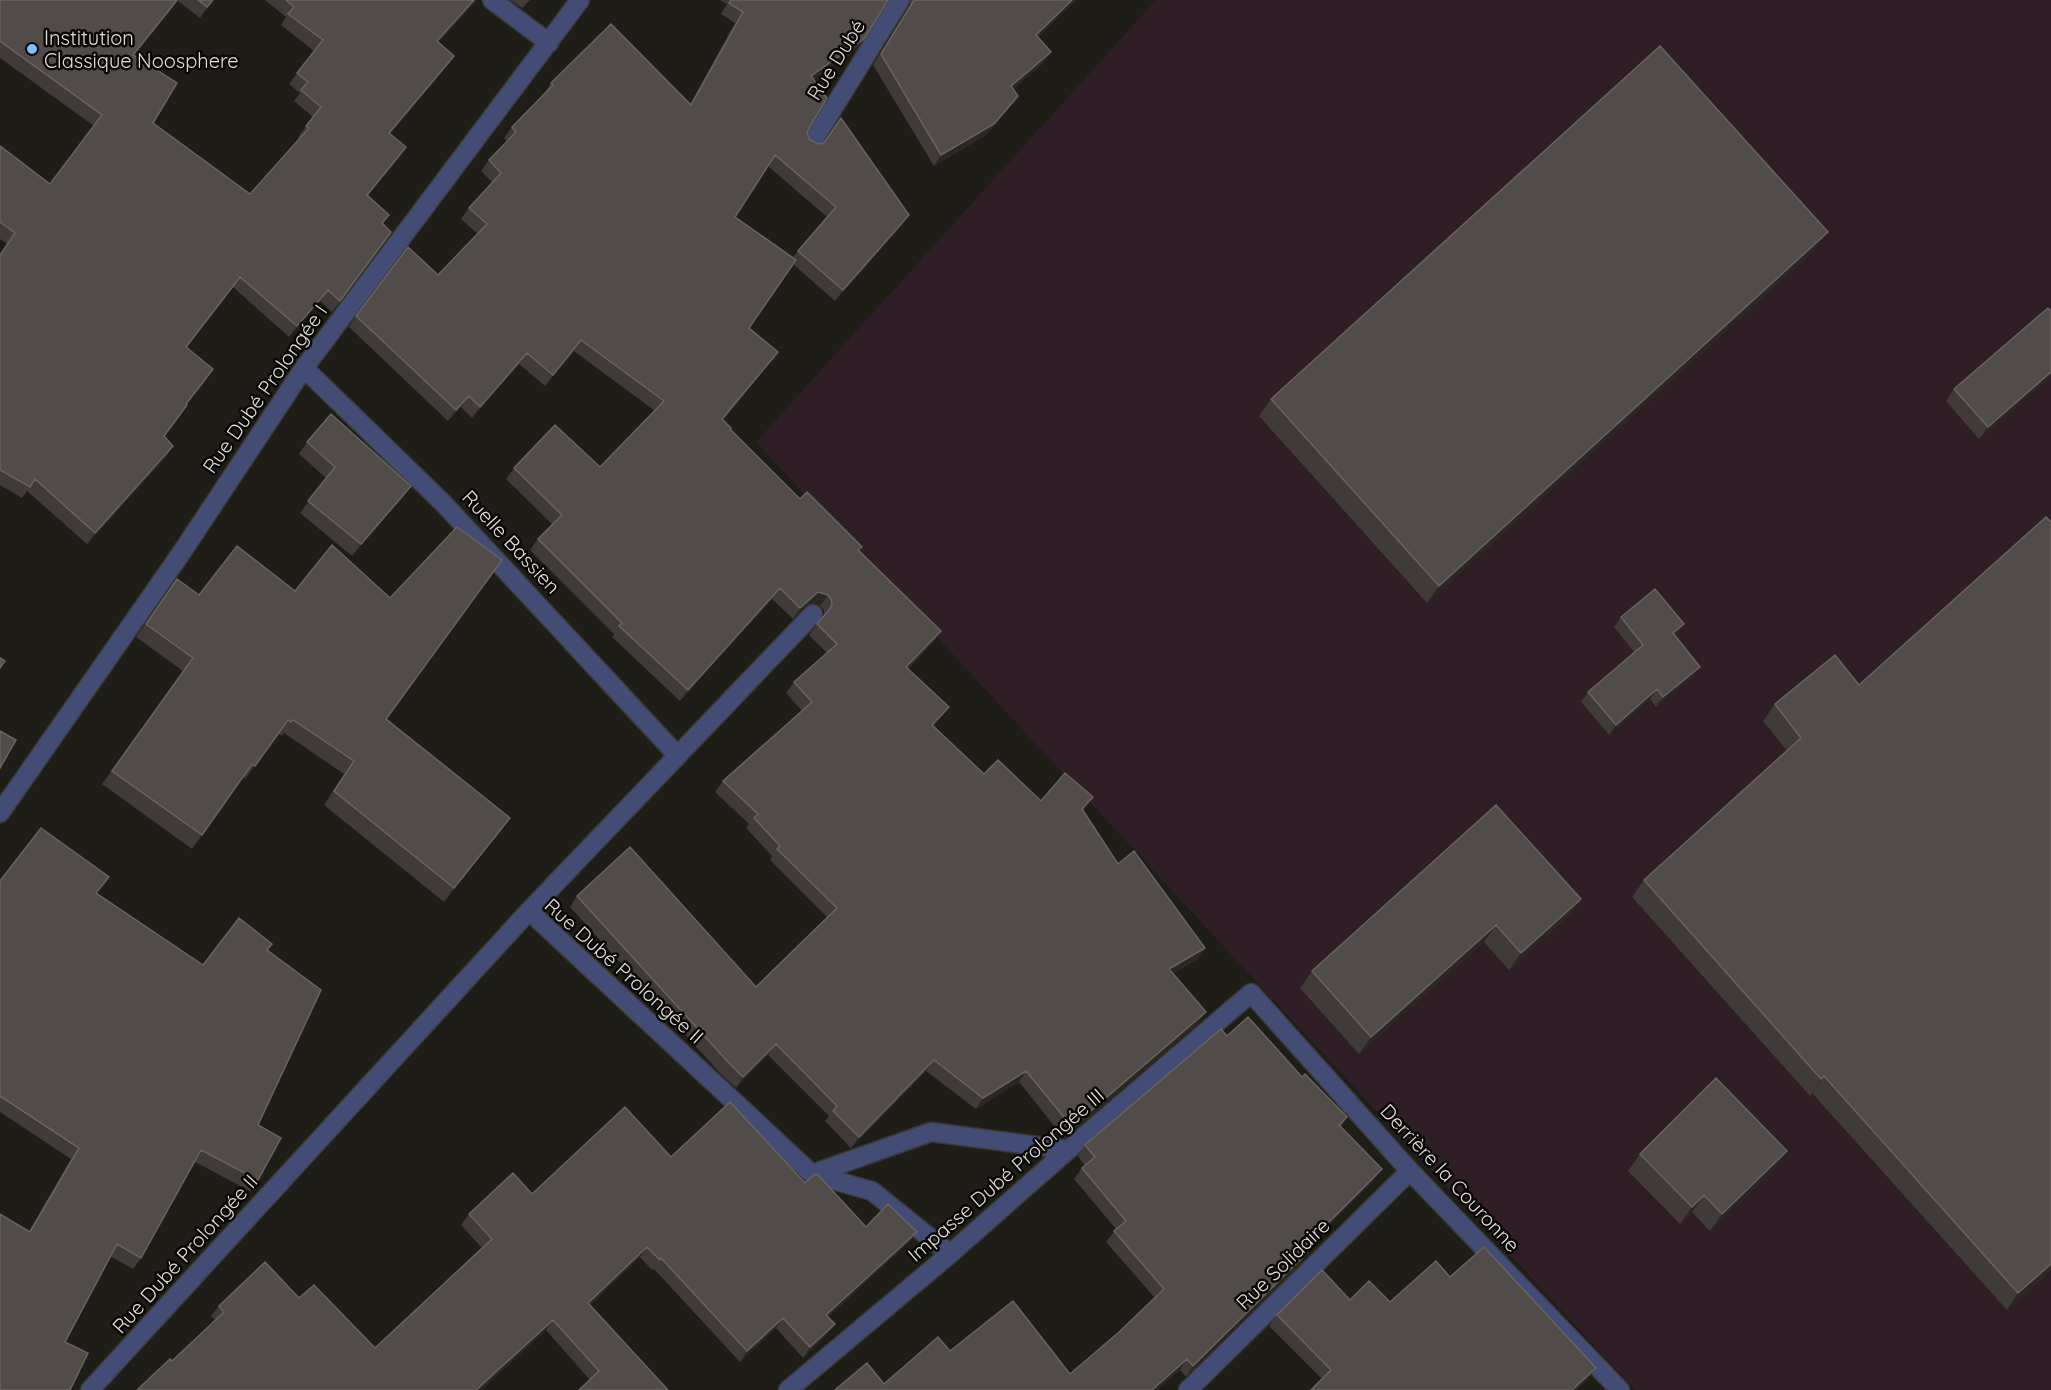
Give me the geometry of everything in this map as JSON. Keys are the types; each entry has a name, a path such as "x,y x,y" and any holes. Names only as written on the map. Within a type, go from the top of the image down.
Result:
{"street":[{"path":"492,0 549,43"},
{"name":"Rue Dubé Prolongée I","path":"0,813 182,552 304,368 580,0"},
{"name":"Rue Dubé","path":"811,144 900,0"},
{"name":"Ruelle Bassien","path":"304,368 443,502 677,755"},
{"path":"529,911 813,614"},
{"name":"Rue Dubé Prolongée II","path":"90,1390 529,911 812,1174"},
{"name":"Impasse Dubé Prolongée III","path":"788,1390 950,1254 1068,1149 1251,993"},
{"name":"Derrière la Couronne","path":"1251,993 1410,1171 1608,1386"},
{"path":"812,1174 932,1132 1068,1149"},
{"name":"Rue Solidaire","path":"1188,1390 1410,1171"},
{"path":"812,1174 872,1191 950,1254"}],"shaded area":[{"path":"1156,0 2051,0 2051,1390 1635,1390 756,442"}],"building":[{"path":"0,0 177,0 133,55 177,83 153,123 250,194 309,128 306,126 321,107 301,90 308,82 297,73 323,40 288,14 294,7 286,0 474,0 437,41 454,56 389,133 406,147 367,195 389,215 382,223 391,232 340,301 328,290 297,326 240,277 186,347 213,369 164,436 173,446 95,533 35,479 30,487 0,470 0,255 15,233 0,222 0,146 50,184 102,115 0,41"},
{"path":"198,0 213,0 207,7"},
{"path":"731,0 888,0 864,39 811,76 827,98 807,133 809,139 818,144 824,143 841,118 909,215 843,290 798,251 836,207 775,155 735,217 796,260 749,328 778,352 722,419 800,499 807,492 862,547 858,550 941,631 906,667 949,707 932,725 984,774 998,760 1041,801 1065,773 1093,797 1082,809 1118,864 1134,851 1205,948 1169,969 1206,1012 1072,1127 1026,1071 983,1098 934,1060 859,1137 833,1111 837,1106 776,1044 743,1077 577,896 630,847 756,987 837,908 777,849 780,846 754,818 758,814 723,781 812,702 794,682 837,644 817,624 832,605 831,599 828,595 818,592 800,608 780,588 688,690 619,626 622,623 538,539 562,515 514,468 555,425 600,467 664,401 581,340 553,375 527,353 480,407 469,396 456,410 356,316 408,247 438,275 487,224 469,208 501,173 489,160 516,132 512,127 553,85 551,83 611,24 691,105 743,12 729,3"},
{"path":"914,0 1072,0 1036,35 1051,52 1011,86 1018,96 994,124 941,155 881,54"},
{"path":"1660,46 1828,232 1439,586 1271,399"},
{"path":"2048,308 2051,311 2051,372 1988,427 1954,389"},
{"path":"331,414 411,486 361,544 308,501 335,467 307,442"},
{"path":"2046,517 2051,522 2051,1264 2018,1293 1824,1076 1821,1079 1644,880 1801,738 1775,704 1835,655 1859,685"},
{"path":"457,527 502,560 386,719 510,818 454,888 334,791 354,761 293,720 291,722 288,720 255,766 252,764 202,835 112,771 193,658 146,624 177,579 199,595 237,546 295,591 332,545 390,598"},
{"path":"1655,589 1684,624 1673,633 1700,667 1663,697 1657,689 1616,725 1588,692 1643,645 1621,617"},
{"path":"0,658 5,661 0,668"},
{"path":"0,731 16,740 0,768"},
{"path":"1496,805 1581,899 1521,953 1496,925 1371,1037 1312,971"},
{"path":"41,828 109,877 96,893 203,965 239,918 272,944 267,950 321,990 258,1125 281,1138 258,1180 201,1150 141,1258 117,1244 65,1342 88,1353 70,1390 0,1390 0,1214 30,1232 79,1148 0,1096 0,881"},
{"path":"1248,1017 1302,1077 1305,1074 1347,1117 1339,1125 1382,1169 1303,1248 1307,1253 1193,1366 1187,1359 1152,1390 835,1390 867,1363 884,1384 938,1337 950,1351 1013,1301 1070,1374 1118,1333 1164,1289 1114,1231 1126,1221 1082,1168 1095,1157 1085,1145 1221,1029 1227,1036"},
{"path":"1716,1078 1787,1151 1722,1214 1704,1195 1692,1207 1640,1154"},
{"path":"730,1102 805,1183 815,1174 818,1175 866,1227 888,1204 917,1232 826,1315 835,1324 810,1347 783,1318 747,1351 661,1258 660,1260 647,1247 588,1303 668,1390 579,1390 599,1371 553,1320 476,1390 137,1390 224,1312 219,1306 265,1262 299,1298 314,1285 375,1348 492,1239 469,1214 513,1173 532,1194 625,1107 671,1157"},
{"path":"1484,1247 1596,1368 1572,1390 1311,1390 1331,1370 1277,1315 1322,1270 1350,1300 1369,1281 1390,1302 1436,1261 1450,1277"}],"place":[{"name":"Institution Classique Noosphere","path":"32,49"}]}
